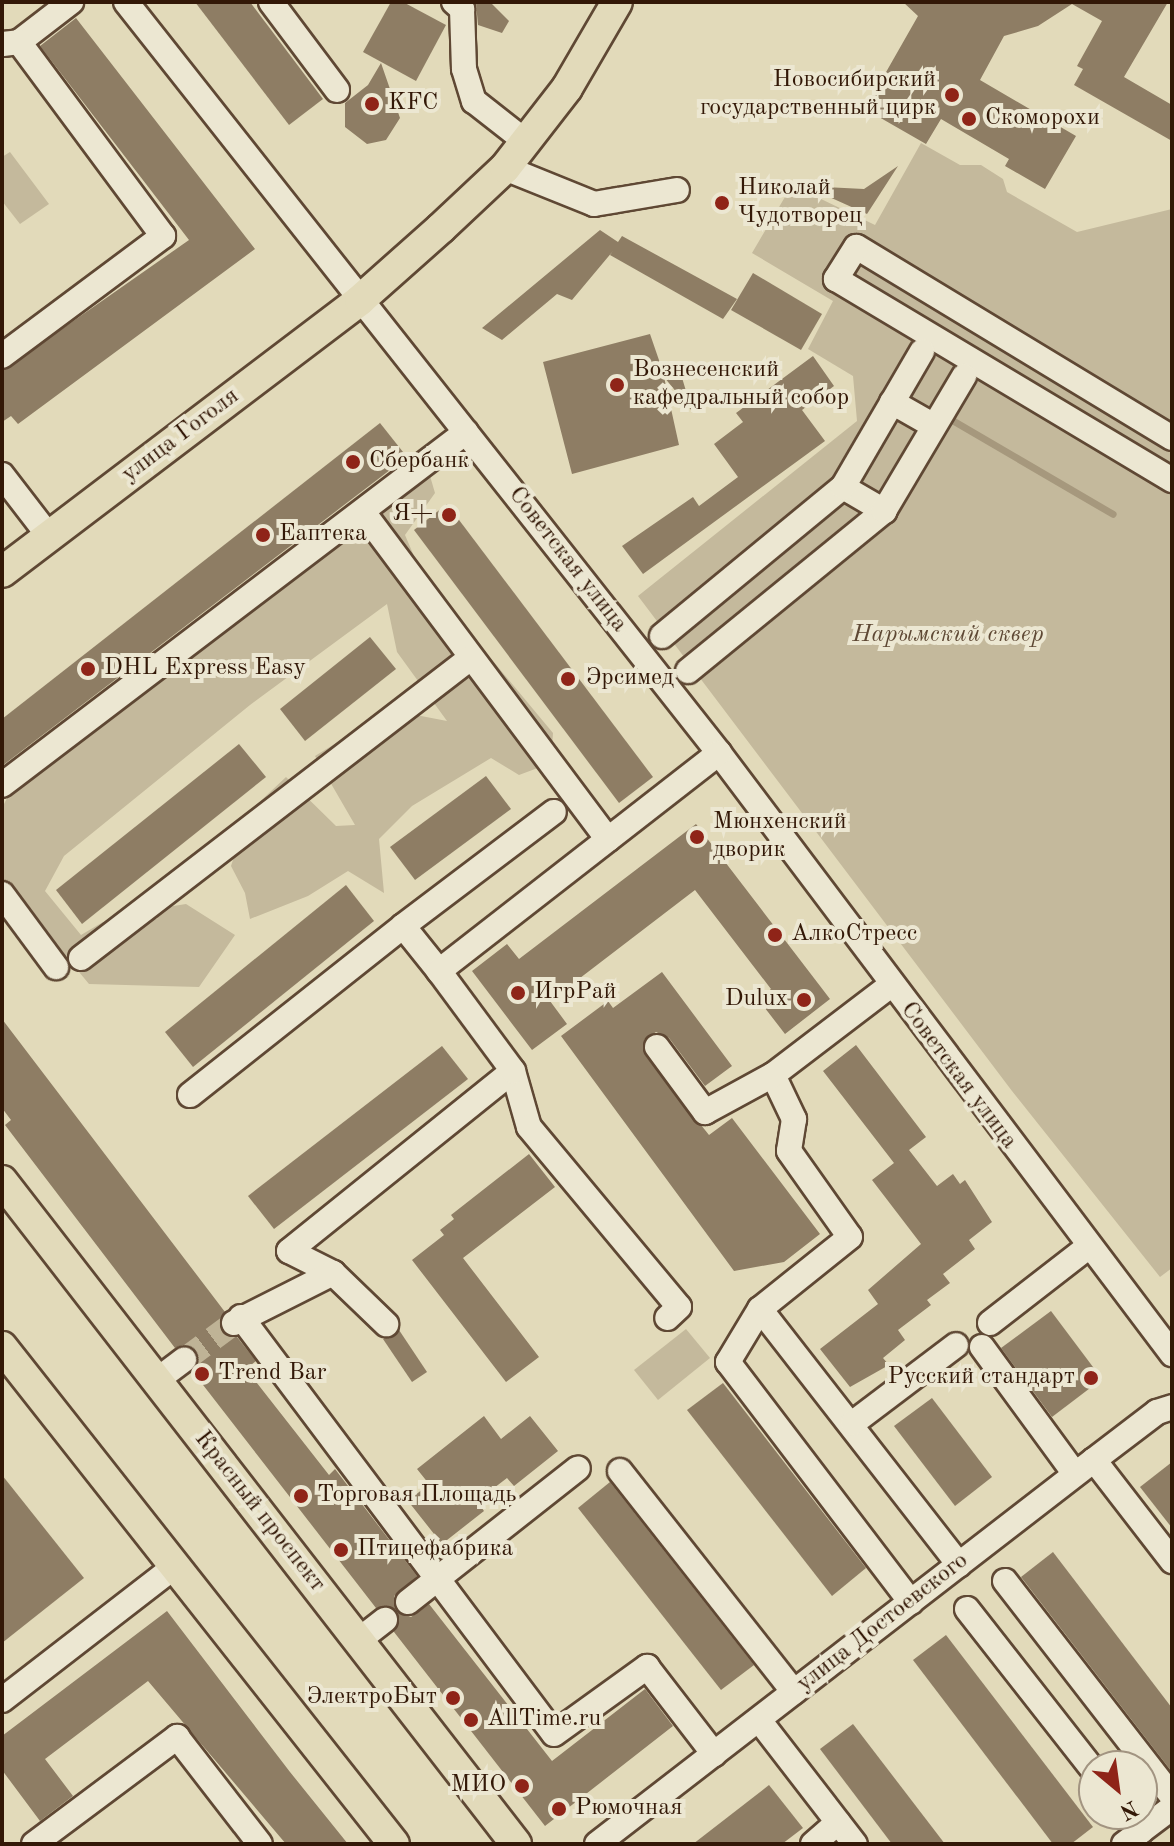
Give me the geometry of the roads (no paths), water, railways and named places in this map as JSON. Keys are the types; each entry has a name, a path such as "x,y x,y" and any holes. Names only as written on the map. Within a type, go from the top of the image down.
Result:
{"main road":[{"name":"улица Гоголя","path":"2,572 360,300 505,168 567,88 617,2"},
{"name":"Красный проспект","path":"2,1181 516,1844"},
{"path":"2,1347 394,1844"}],"street":[{"path":"2,356 163,236 10,43 71,2"},
{"name":"Советская улица","path":"126,2 719,753 1088,1247 1172,1354"},
{"path":"271,2 337,90"},
{"path":"454,2 462,9 464,69 474,101 525,141"},
{"path":"505,168 594,204 677,190"},
{"path":"1172,438 856,247 836,279 1172,480"},
{"path":"662,636 843,487 922,351"},
{"path":"688,671 884,511 964,376"},
{"path":"892,402 934,426"},
{"path":"1103,439 1123,408"},
{"path":"2,785 466,432"},
{"path":"2,475 49,536"},
{"path":"843,487 884,511"},
{"path":"363,512 608,840"},
{"path":"788,535 824,562"},
{"path":"720,590 748,623"},
{"path":"81,958 471,658"},
{"path":"439,971 719,753"},
{"path":"190,1095 403,926 554,812"},
{"path":"2,894 56,967"},
{"path":"403,926 513,1071 529,1127 679,1307 667,1318"},
{"path":"657,1047 705,1112 773,1075 891,985"},
{"path":"386,1324 333,1273 289,1251 513,1071"},
{"path":"773,1075 794,1119 789,1151 850,1237 760,1309 728,1362 911,1602"},
{"path":"990,1323 1088,1247"},
{"path":"333,1273 238,1320 554,1734 647,1667 714,1754"},
{"path":"760,1309 853,1423 959,1565"},
{"path":"853,1423 956,1345"},
{"path":"982,1347 1084,1467 1172,1561"},
{"path":"157,1380 184,1360"},
{"name":"улица Достоевского","path":"597,1844 1084,1467 1157,1412 1172,1407"},
{"path":"408,1602 578,1468"},
{"path":"620,1471 794,1692"},
{"path":"2,1700 174,1567"},
{"path":"1005,1581 1172,1796"},
{"path":"967,1609 1078,1751"},
{"path":"359,1640 385,1620"},
{"path":"759,1720 855,1844"},
{"path":"34,1844 177,1737 260,1844"},
{"path":"813,1844 838,1822"}],"waterway":[{"path":"952,420 1113,514"}],"tunnel":[{"path":"184,1360 234,1323"}],"place":[{"name":"Новосибирский государственный цирк","path":"952,95"},
{"name":"KFC","path":"372,104"},
{"name":"Скоморохи","path":"969,119"},
{"name":"Николай Чудотворец","path":"722,203"},
{"name":"Вознесенский кафедральный собор","path":"617,385"},
{"name":"Сбербанк","path":"353,462"},
{"name":"Я+","path":"449,515"},
{"name":"Еаптека","path":"263,535"},
{"name":"DHL Express Easy","path":"88,669"},
{"name":"Эрсимед","path":"568,679"},
{"name":"Мюнхенский дворик","path":"697,837"},
{"name":"АлкоСтресс","path":"775,935"},
{"name":"ИгрРай","path":"518,993"},
{"name":"Dulux","path":"804,1000"},
{"name":"Trend Bar","path":"202,1374"},
{"name":"Русский стандарт","path":"1091,1378"},
{"name":"Торговая Площадь","path":"301,1496"},
{"name":"Птицефабрика","path":"341,1550"},
{"name":"ЭлектроБыт","path":"453,1698"},
{"name":"AllTime.ru","path":"471,1720"},
{"name":"МИО","path":"522,1786"},
{"name":"Рюмочная","path":"559,1809"}],"park label":[{"name":"Нарымский сквер","path":"948,636"}]}
